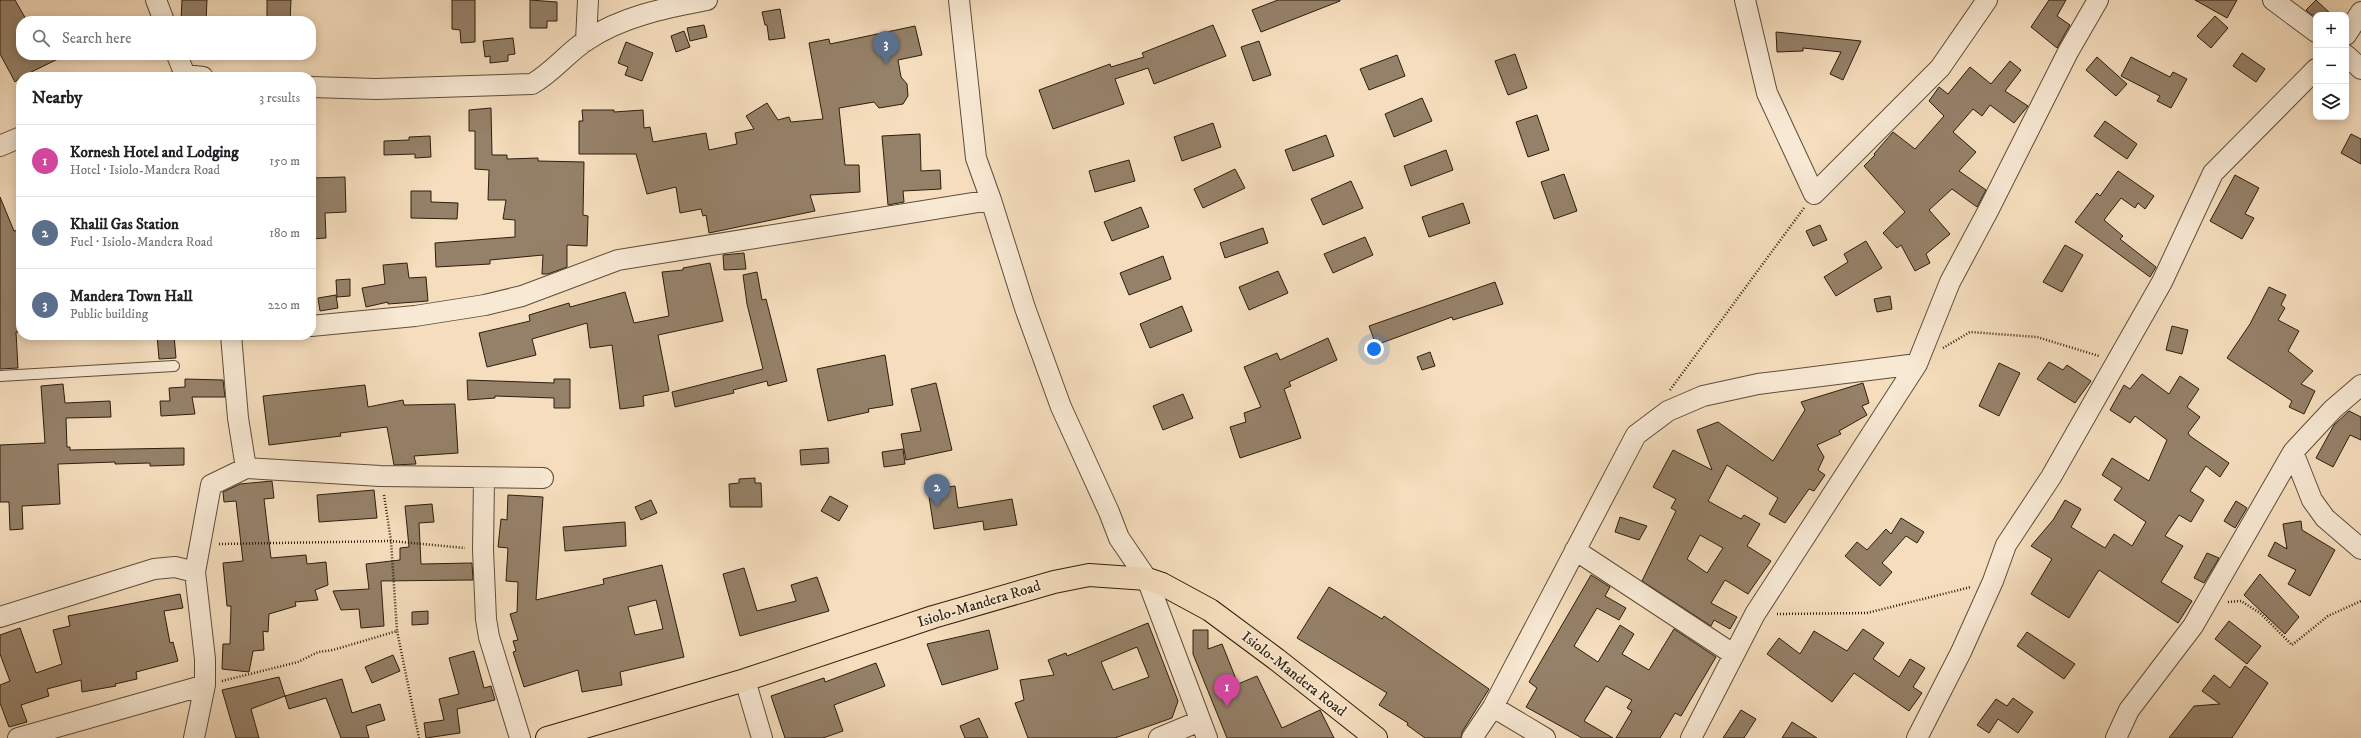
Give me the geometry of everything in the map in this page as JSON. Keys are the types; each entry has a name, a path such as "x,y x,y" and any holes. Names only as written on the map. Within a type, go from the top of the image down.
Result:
{"highway":[{"name":"Isiolo-Mandera Road","path":"547,738 745,680 933,617 1054,582 1089,575 1147,579 1162,584 1210,610 1276,659 1376,738"}],"street":[{"path":"156,0 162,16"},
{"path":"586,41 588,0"},
{"path":"316,87 376,89 532,84 546,76 586,41 631,19 666,8 707,0"},
{"path":"959,0 976,158 991,200 1025,308 1061,407 1109,512 1118,538 1147,579 1204,730 1159,738"},
{"path":"1746,0 1767,93 1814,194 1940,68 1987,0"},
{"path":"1691,738 1733,654 1755,614 1917,364 1950,282 1989,209 2068,52 2098,0"},
{"path":"2273,0 2313,30"},
{"path":"2349,30 2361,12"},
{"path":"2349,59 2361,69"},
{"path":"180,60 187,72"},
{"path":"1917,738 1927,722 1961,652 1993,581 2006,545 2051,477 2162,282 2213,173 2313,73"},
{"path":"0,146 16,139"},
{"path":"316,326 414,316 485,305 522,296 618,260 991,200"},
{"path":"231,340 238,418 246,468"},
{"path":"1472,738 1493,707 1636,435 1668,412 1703,396 1758,384 1917,364"},
{"path":"2116,738 2129,710 2193,626 2293,452 2333,409 2361,385"},
{"path":"2293,452 2312,500 2325,518 2361,550"},
{"path":"194,738 205,685 206,659 196,572 211,485 246,468 380,476 543,478"},
{"path":"484,478 482,550 489,637 520,738"},
{"path":"1575,550 1733,654"},
{"path":"0,617 154,569 175,567 196,572"},
{"path":"745,680 762,738"},
{"path":"18,738 205,685"},
{"path":"1493,707 1545,738"}],"lane":[{"path":"0,376 174,366"}],"path":[{"path":"1668,392 1814,194"},
{"path":"1917,364 1970,332 2037,337 2116,361"},
{"path":"380,476 392,541 397,631 418,738"},
{"path":"200,545 392,541 482,550"},
{"path":"1755,614 1867,613 1993,581"},
{"path":"2225,602 2241,601 2260,613 2292,645 2328,616 2361,601"},
{"path":"206,659 219,682 298,662 318,652 333,650 397,631"}],"building":[{"path":"0,0 15,0 24,16 16,16 16,60 56,60 31,72 16,72 15,82 0,54"},
{"path":"182,0 207,0 206,16 181,16"},
{"path":"267,0 291,0 290,16 267,16"},
{"path":"452,0 475,0 475,42 461,43 460,30 452,29"},
{"path":"530,0 557,2 557,21 547,21 547,28 530,28"},
{"path":"1278,0 1340,1 1261,32 1252,10"},
{"path":"2049,0 2066,0 2057,16 2070,25 2057,48 2031,27"},
{"path":"2195,0 2237,0 2227,18"},
{"path":"2316,0 2329,12 2313,12 2312,15 2306,10"},
{"path":"780,9 785,38 769,40 767,25 765,25 762,12"},
{"path":"2215,16 2228,28 2211,48 2197,36"},
{"path":"704,25 707,37 690,41 687,28"},
{"path":"1213,25 1226,56 1154,84 1148,68 1115,79 1124,104 1053,129 1039,90 1110,64 1111,67 1144,57 1142,53"},
{"path":"915,26 922,55 898,60 901,77 907,84 908,96 903,104 879,108 874,102 839,108 845,165 859,165 860,192 810,195 815,211 709,233 706,215 703,216 701,209 680,213 676,187 647,194 636,154 579,154 579,121 583,121 582,110 614,110 614,112 643,110 644,128 650,127 653,142 706,133 709,150 737,144 735,133 754,129 746,116 767,103 778,120 789,117 791,122 823,119 809,43 829,39 830,44"},
{"path":"684,31 690,47 676,52 671,36"},
{"path":"1776,32 1861,41 1843,80 1830,74 1841,52 1803,48 1803,51 1777,52"},
{"path":"513,38 515,54 508,55 508,61 490,63 490,56 485,57 483,41"},
{"path":"1259,41 1271,75 1253,81 1241,47"},
{"path":"626,42 653,53 642,81 625,75 628,67 618,63"},
{"path":"2242,53 2265,69 2256,82 2233,66"},
{"path":"1515,54 1527,88 1508,95 1495,61"},
{"path":"1397,55 1405,76 1369,90 1360,69"},
{"path":"2097,57 2127,84 2116,96 2086,70"},
{"path":"2131,57 2170,77 2173,72 2187,79 2171,108 2157,101 2160,96 2121,76"},
{"path":"2010,61 2021,70 2005,91 2028,106 2014,123 1990,105 1982,116 1973,109 1953,132 1976,152 1959,171 1986,190 1977,207 1952,189 1929,210 1950,234 1926,254 1930,263 1915,271 1901,245 1897,248 1883,233 1905,212 1864,166 1875,155 1874,154 1893,132 1915,149 1944,116 1929,101 1939,87 1948,94 1970,67 1991,84"},
{"path":"1422,98 1432,121 1394,137 1385,114"},
{"path":"491,108 492,155 507,155 507,159 538,158 538,161 584,162 583,215 588,216 587,246 567,245 567,267 548,274 542,274 543,255 490,260 490,264 436,267 435,243 515,237 515,220 503,219 506,200 488,200 489,170 475,169 475,131 469,131 469,110"},
{"path":"1537,115 1549,150 1528,157 1516,122"},
{"path":"2105,121 2137,144 2127,159 2094,136"},
{"path":"1213,123 1221,147 1182,161 1174,137"},
{"path":"920,134 921,171 940,170 941,189 903,191 904,202 888,205 882,136"},
{"path":"2351,134 2361,139 2361,164 2341,153"},
{"path":"1326,135 1334,156 1293,171 1285,150"},
{"path":"430,136 431,157 415,158 415,154 384,155 384,141 409,140 409,137"},
{"path":"1446,150 1453,170 1411,186 1404,166"},
{"path":"1129,160 1135,181 1095,192 1089,171"},
{"path":"1235,169 1245,188 1203,208 1194,189"},
{"path":"2118,171 2154,196 2145,209 2138,203 2135,208 2121,198 2104,220 2123,236 2120,239 2156,267 2150,277 2075,222 2097,193 2100,196"},
{"path":"1564,174 1577,211 1554,219 1541,182"},
{"path":"2235,175 2259,188 2245,214 2254,218 2242,239 2210,221"},
{"path":"345,177 346,212 325,213 326,238 316,239 316,178"},
{"path":"1351,181 1363,208 1323,225 1311,199"},
{"path":"411,191 431,191 431,202 458,203 457,219 411,218"},
{"path":"0,197 14,231 16,231 16,340 18,368 0,369"},
{"path":"1463,203 1470,223 1429,237 1422,217"},
{"path":"1141,207 1149,227 1112,241 1104,222"},
{"path":"1820,225 1827,240 1813,246 1806,231"},
{"path":"1263,228 1268,243 1225,258 1220,243"},
{"path":"1365,237 1373,255 1333,273 1324,254"},
{"path":"1866,241 1882,268 1836,296 1824,277 1848,262 1844,254"},
{"path":"2065,245 2083,255 2062,292 2043,282"},
{"path":"744,253 746,269 724,270 723,255"},
{"path":"1163,256 1171,279 1129,295 1120,273"},
{"path":"407,263 409,278 426,277 428,301 388,304 388,302 366,307 362,288 385,284 383,265"},
{"path":"710,263 723,321 658,335 669,391 643,396 644,406 620,409 612,345 590,348 587,323 532,339 536,355 487,367 479,333 530,321 529,315 569,303 570,307 625,292 634,323 669,316 662,272 683,270 683,268"},
{"path":"1278,271 1288,293 1249,310 1239,287"},
{"path":"757,272 762,300 766,299 787,381 768,386 767,381 733,390 734,393 675,407 672,392 763,369 747,304 743,275"},
{"path":"350,279 350,296 337,297 336,280"},
{"path":"1495,282 1503,304 1453,320 1452,317 1376,345 1369,326"},
{"path":"2269,287 2286,295 2281,305 2285,308 2278,320 2299,331 2288,351 2313,371 2301,384 2315,391 2304,414 2289,407 2292,401 2227,358 2250,324"},
{"path":"336,295 338,308 320,311 318,298"},
{"path":"1890,296 1892,309 1877,312 1874,299"},
{"path":"1182,306 1192,331 1150,348 1140,324"},
{"path":"2172,326 2188,330 2182,354 2166,350"},
{"path":"1328,338 1337,360 1289,382 1291,386 1284,389 1301,438 1240,458 1230,427 1246,422 1244,413 1261,407 1244,367 1277,353 1280,360"},
{"path":"157,340 174,340 176,358 159,359"},
{"path":"1430,352 1435,366 1422,370 1417,357"},
{"path":"885,355 893,405 868,409 869,412 828,421 817,369"},
{"path":"2049,362 2063,370 2067,365 2091,381 2075,403 2037,379"},
{"path":"1999,363 2020,373 1999,416 1979,406"},
{"path":"2142,374 2169,394 2180,376 2199,389 2187,407 2200,417 2188,433 2190,436 2229,463 2220,477 2206,466 2190,491 2204,500 2191,522 2179,515 2165,536 2183,546 2161,582 2192,601 2178,623 2099,570 2069,618 2031,594 2052,559 2031,546 2053,520 2065,500 2081,509 2071,527 2105,548 2114,534 2132,546 2146,522 2114,500 2122,488 2102,475 2112,458 2149,481 2167,440 2135,416 2130,423 2110,410 2124,385 2130,389"},
{"path":"185,379 223,380 225,397 192,397 195,414 161,416 160,401 170,401 169,388 185,387"},
{"path":"554,379 570,379 570,408 554,408 554,398 495,396 495,398 468,400 467,380 554,383"},
{"path":"936,383 952,450 906,460 901,434 921,431 911,389"},
{"path":"1863,383 1869,403 1862,406 1867,415 1839,431 1841,434 1817,445 1824,457 1818,470 1825,475 1814,491 1809,489 1785,523 1769,514 1778,498 1727,465 1708,501 1741,519 1744,515 1760,524 1747,546 1771,561 1748,594 1725,580 1711,603 1737,617 1730,629 1714,620 1711,626 1642,581 1676,511 1671,508 1676,499 1653,487 1673,450 1712,470 1697,430 1718,422 1773,461 1805,410 1801,402","holes":["1700,535 1723,548 1707,573 1687,559"]},
{"path":"63,384 65,403 110,401 111,417 66,418 67,447 70,447 70,450 184,448 184,465 150,466 150,463 115,464 115,462 58,464 60,504 22,506 23,529 10,530 9,502 0,502 0,445 45,443 41,386"},
{"path":"365,385 368,407 403,400 404,405 455,404 458,453 414,456 416,464 394,465 387,427 340,433 341,436 269,445 263,396"},
{"path":"1183,394 1193,418 1163,430 1153,406"},
{"path":"2349,411 2361,417 2361,440 2350,435 2333,467 2316,458 2334,425"},
{"path":"828,448 829,463 801,465 800,450"},
{"path":"903,449 905,464 884,467 882,452"},
{"path":"755,478 755,483 761,483 762,507 730,507 729,484 739,483 739,479"},
{"path":"272,481 274,498 264,499 271,558 306,555 307,564 326,562 328,585 315,590 318,600 295,602 296,606 269,614 268,632 263,631 264,650 253,651 249,672 222,669 223,644 230,644 231,606 227,606 223,563 243,561 236,501 224,502 223,492 240,484"},
{"path":"955,486 958,508 1012,499 1017,525 984,530 983,521 934,529 928,490"},
{"path":"374,490 377,518 319,522 317,495"},
{"path":"508,495 543,497 536,600 604,584 603,579 662,565 684,657 620,672 622,685 582,692 578,670 524,687 513,652 516,651 513,641 518,640 510,614 517,612 518,582 506,581 508,548 498,547 501,519 507,520","holes":["656,600 663,629 635,635 628,607"]},
{"path":"830,496 848,506 839,521 821,511"},
{"path":"651,500 657,513 641,520 635,507"},
{"path":"2236,501 2247,508 2235,528 2224,521"},
{"path":"432,504 434,522 419,523 421,564 472,563 473,580 381,581 384,626 361,628 359,609 341,610 333,591 369,589 366,564 400,560 400,548 409,547 405,506"},
{"path":"1620,517 1647,526 1639,540 1615,532"},
{"path":"1901,518 1924,532 1917,543 1906,536 1882,563 1892,572 1880,586 1845,556 1857,542 1867,550 1886,529 1891,534"},
{"path":"2301,521 2302,530 2335,550 2310,596 2288,584 2296,570 2268,556 2275,542 2287,549 2283,524"},
{"path":"625,522 626,546 565,551 563,527"},
{"path":"2207,553 2219,558 2204,583 2194,578"},
{"path":"744,568 757,611 796,601 791,585 817,577 829,611 740,636 723,574"},
{"path":"2260,574 2299,617 2285,634 2244,595"},
{"path":"1591,575 1610,587 1605,596 1626,608 1619,620 1597,608 1574,646 1598,662 1620,625 1634,634 1622,654 1649,670 1674,629 1716,657 1681,716 1675,713 1660,738 1616,738 1632,711 1627,708 1632,700 1606,686 1584,721 1613,738 1582,738 1526,707 1537,688 1529,682"},
{"path":"1329,587 1382,619 1384,616 1489,689 1462,732 1461,738 1425,738 1407,725 1408,723 1379,705 1387,693 1297,638"},
{"path":"180,594 183,608 164,611 170,643 173,642 178,661 136,672 137,679 115,684 116,686 82,692 81,680 47,689 49,696 21,705 27,722 9,727 0,703 0,685 10,681 0,654 0,635 20,628 36,673 62,664 53,630 70,626 68,616"},
{"path":"428,611 428,624 412,625 412,612"},
{"path":"2229,621 2261,646 2247,664 2215,639"},
{"path":"1148,623 1178,701 1172,718 1115,738 1028,738 1015,703 1024,700 1020,680 1054,675 1048,660 1066,653 1067,656","holes":["1137,647 1149,677 1113,690 1101,662"]},
{"path":"1863,629 1884,643 1873,659 1899,677 1910,659 1925,668 1913,687 1922,693 1909,711 1854,673 1832,702 1767,654 1779,638 1800,654 1814,631 1847,651"},
{"path":"989,630 998,669 942,685 927,644"},
{"path":"1193,630 1208,630 1208,649 1222,644 1238,684 1257,676 1282,728 1320,710 1334,738 1227,738 1193,654"},
{"path":"2027,632 2075,664 2064,679 2017,646"},
{"path":"474,651 484,688 491,686 495,700 457,709 460,733 426,738 424,723 444,720 439,699 459,694 449,658"},
{"path":"393,655 400,671 372,683 365,667"},
{"path":"876,663 885,686 834,705 843,731 823,738 785,738 771,696 824,678 825,682"},
{"path":"2245,666 2268,683 2232,738 2169,738 2194,706 2220,704 2202,691 2214,675 2230,688"},
{"path":"279,677 285,696 251,709 259,738 236,738 222,690"},
{"path":"342,679 352,713 380,704 385,720 366,726 369,738 341,738 326,698 289,709 285,696"},
{"path":"2013,698 2033,712 2018,733 1998,719 1989,733 1977,725 1996,699 2007,706"},
{"path":"1741,710 1756,719 1744,738 1723,738"},
{"path":"979,718 988,738 965,738 960,726"},
{"path":"1792,722 1817,738 1782,738"}],"place":[{"name":"Mandera Town Hall","path":"886,64"},
{"name":"Khalil Gas Station","path":"937,507"},
{"name":"Kornesh Hotel and Lodging","path":"1227,707"}]}
